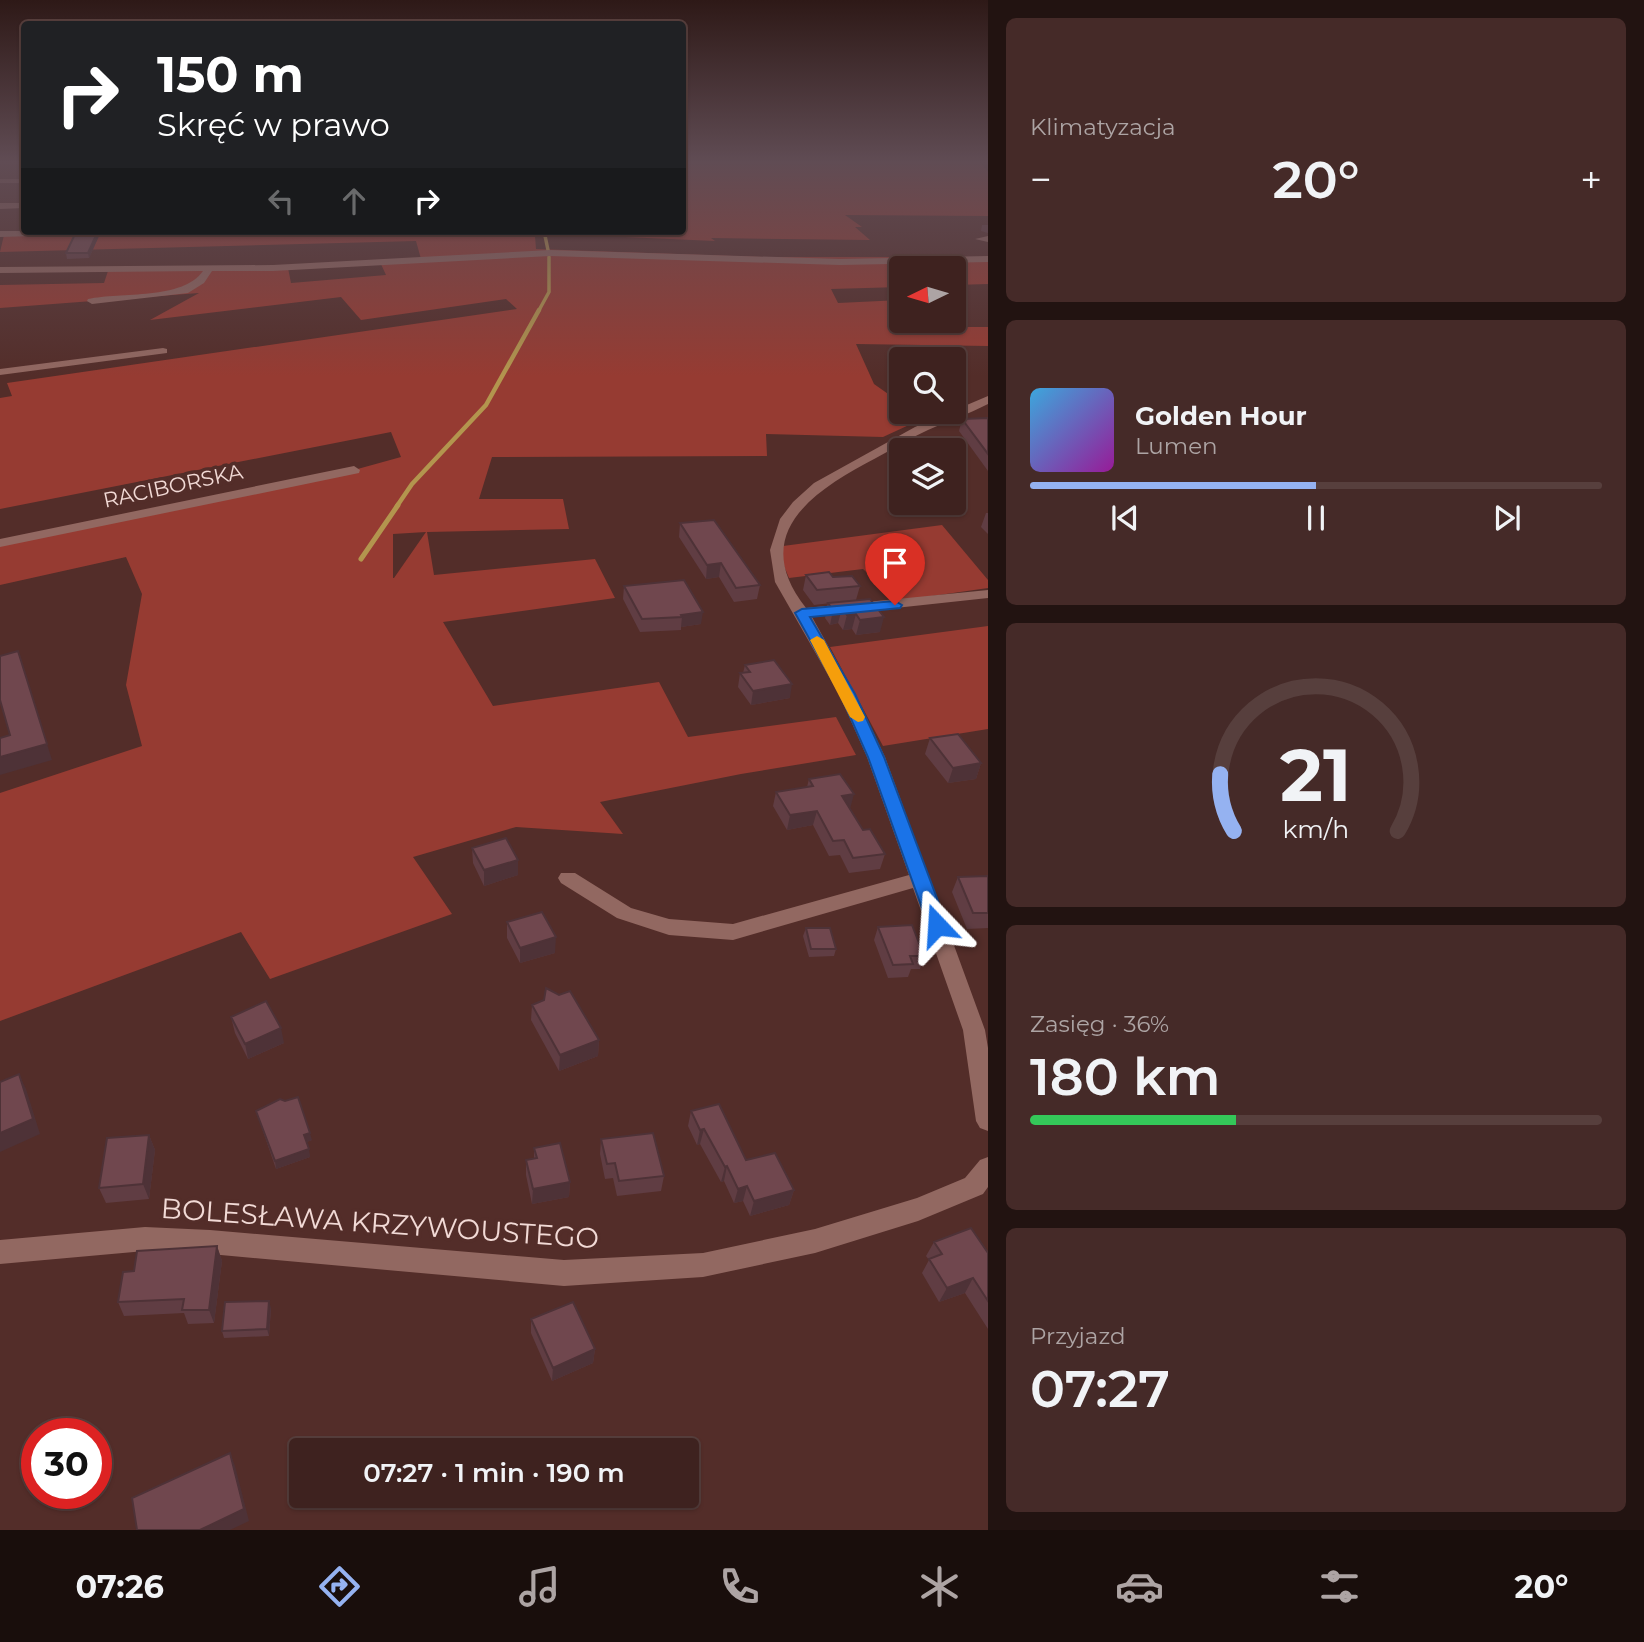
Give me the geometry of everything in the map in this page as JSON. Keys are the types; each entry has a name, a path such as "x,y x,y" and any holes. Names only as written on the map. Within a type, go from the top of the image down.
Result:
{"street":[{"path":"0,234 20,233"},
{"path":"0,271 288,268 550,253 840,262 988,259"},
{"path":"92,301 185,291 201,282 210,268"},
{"path":"0,372 163,351"},
{"path":"988,399 930,424 834,475 810,492 794,510 779,534 776,553 779,575 847,694 870,744 974,1030 988,1121"},
{"name":"RACIBORSKA","path":"0,543 354,470"},
{"path":"802,613 988,594"},
{"path":"568,878 624,913 669,927 733,932 920,878"},
{"name":"BOLESŁAWA KRZYWOUSTEGO","path":"0,1252 145,1239 210,1241 564,1273 703,1265 815,1241 918,1209 974,1186 988,1168"}],"shaded area":[{"path":"862,233 870,240 711,238 715,241 579,235"},
{"path":"21,234 579,235 535,236 536,249 762,257 889,257 889,287 831,289 838,303 889,301 889,333 966,333 966,327 988,327 988,346 856,344 874,384 889,395 889,424 911,424 883,437 766,434 767,456 492,457 479,499 563,499 569,529 427,532 434,575 595,559 615,598 443,622 493,706 659,682 688,737 836,717 856,755 600,802 623,834 516,827 413,857 452,914 270,979 241,932 0,1021 0,793 142,746 126,685 142,594 126,557 0,585 0,543 354,470 401,457 391,432 0,509 0,398 12,396 7,383 517,309 506,299 361,320 341,297 150,320 199,293 0,308 0,285 104,283 109,268 288,268 291,283 386,275 380,262 421,259 416,241 0,252 4,235","holes":["426,532 394,578 393,578 393,534"]},
{"path":"966,257 988,257 988,284 966,285"},
{"path":"942,525 988,580 988,588 897,601 863,569 789,578 781,559 783,546"},
{"path":"988,626 988,729 883,746 830,647"}],"building":[{"path":"75,235 96,235 88,253 66,253"},
{"path":"988,418 988,454 966,424 966,419"},
{"path":"714,520 760,585 736,588 721,563 707,565 680,523"},
{"path":"829,572 833,577 852,576 860,586 817,590 806,575"},
{"path":"684,580 703,612 681,615 682,617 642,619 624,586"},
{"path":"870,599 884,617 860,620 856,614 847,615 842,608 833,610 828,603"},
{"path":"18,651 47,744 0,757 0,738 10,735 0,700 0,656"},
{"path":"774,660 792,684 753,691 740,673 750,672 745,665"},
{"path":"958,734 981,763 953,768 930,738"},
{"path":"840,774 854,794 842,796 863,830 870,829 885,854 853,858 844,840 833,841 817,811 790,815 776,792 813,786 809,779"},
{"path":"506,838 518,860 484,870 472,848"},
{"path":"988,876 988,913 973,913 958,877"},
{"path":"542,912 556,937 520,948 507,922"},
{"path":"912,925 924,956 910,956 913,964 893,965 878,927"},
{"path":"806,928 830,928 836,949 811,949"},
{"path":"546,988 559,995 570,991 599,1040 560,1055 532,1005 544,1000"},
{"path":"266,1001 281,1028 245,1044 231,1017"},
{"path":"19,1074 33,1119 0,1133 0,1082"},
{"path":"298,1097 310,1133 304,1135 309,1149 275,1161 256,1111 280,1099 285,1101"},
{"path":"719,1104 746,1160 775,1153 794,1190 754,1201 747,1186 738,1189 727,1166 725,1167 704,1129 700,1130 691,1111"},
{"path":"653,1133 664,1176 619,1181 615,1163 607,1164 601,1139"},
{"path":"149,1135 143,1184 99,1188 107,1138"},
{"path":"560,1143 570,1182 533,1189 526,1160 537,1158 534,1148"},
{"path":"971,1228 988,1253 988,1301 973,1278 947,1288 929,1259 942,1254 934,1242"},
{"path":"217,1246 209,1310 182,1310 184,1299 118,1302 123,1272 134,1271 137,1251"},
{"path":"269,1301 267,1329 222,1331 225,1302"},
{"path":"573,1302 595,1349 553,1368 531,1319"},
{"path":"230,1453 244,1509 200,1530 137,1530 132,1498"}],"waterway":[{"path":"545,235 548,250"},
{"path":"538,312 549,292 549,257"},
{"path":"397,506 412,484 486,405 539,310"},
{"path":"361,559 398,505"}],"slow traffic":[{"path":"817,640 858,717"}],"route":[{"path":"895,605 802,613 847,694 876,757 937,925"}]}
